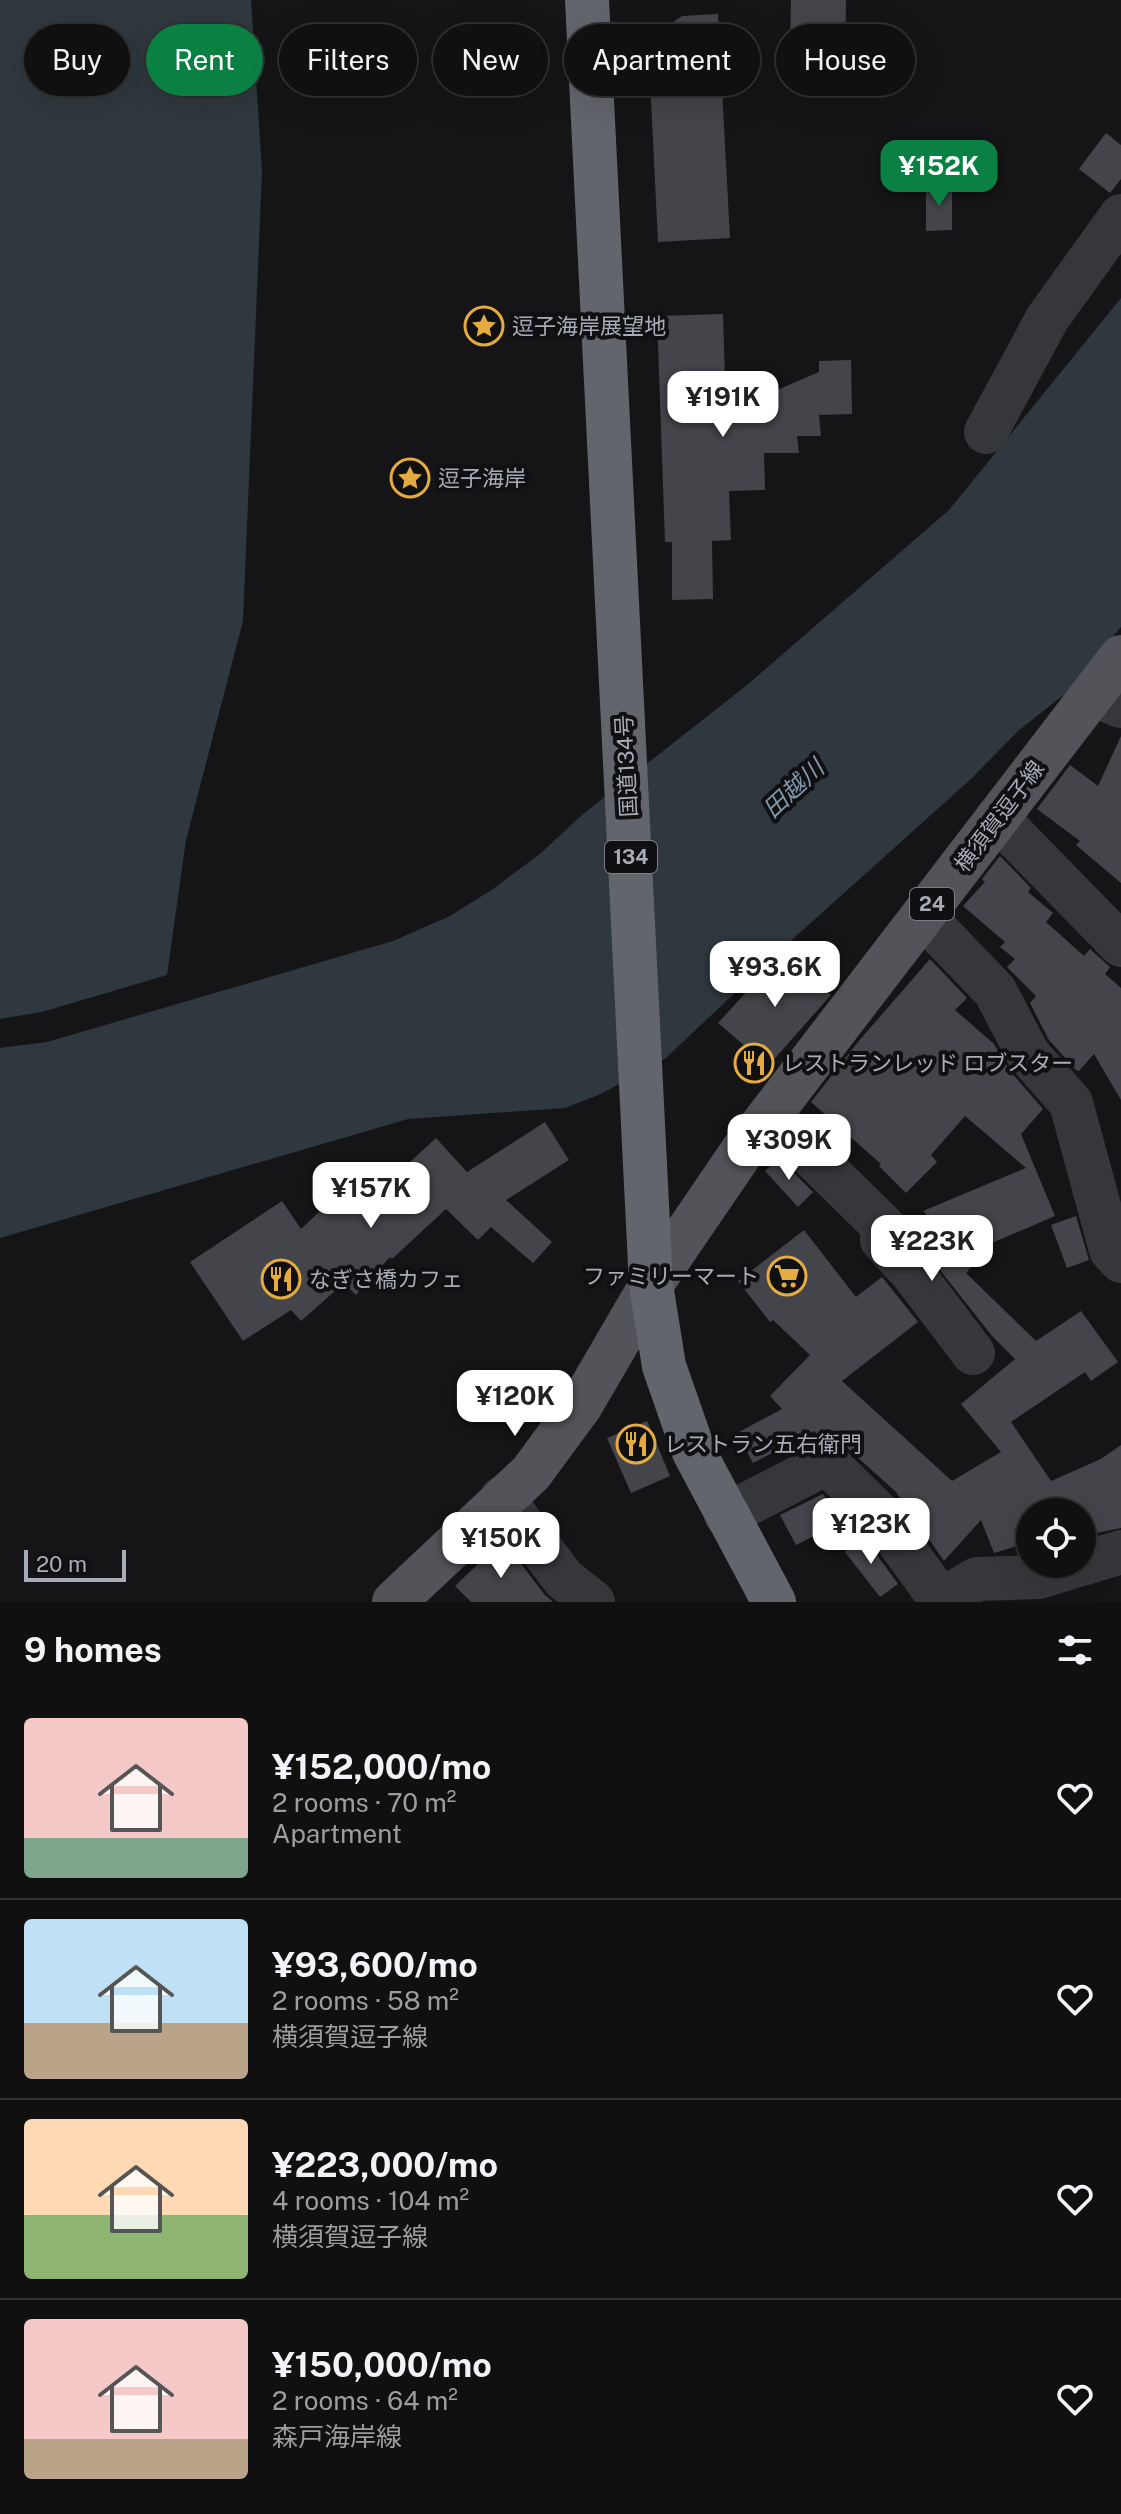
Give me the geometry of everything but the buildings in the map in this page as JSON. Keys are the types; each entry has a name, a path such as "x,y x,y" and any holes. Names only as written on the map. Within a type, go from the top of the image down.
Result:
{"highway":[{"name":"国道134号","path":"587,0 651,1285 664,1366 694,1452 774,1602"}],"main road":[{"name":"横須賀逗子線","path":"394,1602 531,1473 566,1427 651,1285 743,1150 997,818 1106,700 1121,657"}],"street":[{"path":"986,432 1047,319 1121,216"},
{"path":"997,818 1121,945"},
{"path":"923,916 995,991 1028,1054 1071,1103 1102,1154 1111,1250 1121,1261"},
{"path":"770,1115 883,1226 882,1240 913,1274 973,1353"},
{"path":"726,1515 827,1463 877,1512 939,1601 977,1579 1016,1578"},
{"path":"502,1498 564,1579 593,1602"},
{"path":"1096,1560 1121,1552"}],"water":[{"path":"0,0 251,0 253,24 146,24 146,96 257,96 262,171 243,621 186,840 167,975 42,1012 0,1019"},
{"name":"田越川","path":"1121,298 1121,627 1066,693 1018,731 971,779 775,955 666,1058 601,1094 565,1108 408,1119 0,1238 0,1048 47,1042 393,941 450,916 493,889 747,685 949,510"}],"place":[{"name":"逗子海岸展望地","path":"484,326"},
{"name":"逗子海岸","path":"410,478"},
{"name":"レストランレッド ロブスター","path":"754,1063"},
{"name":"ファミリーマート","path":"787,1276"},
{"name":"なぎさ橋カフェ","path":"281,1279"},
{"name":"レストラン五右衛門","path":"636,1444"}]}
